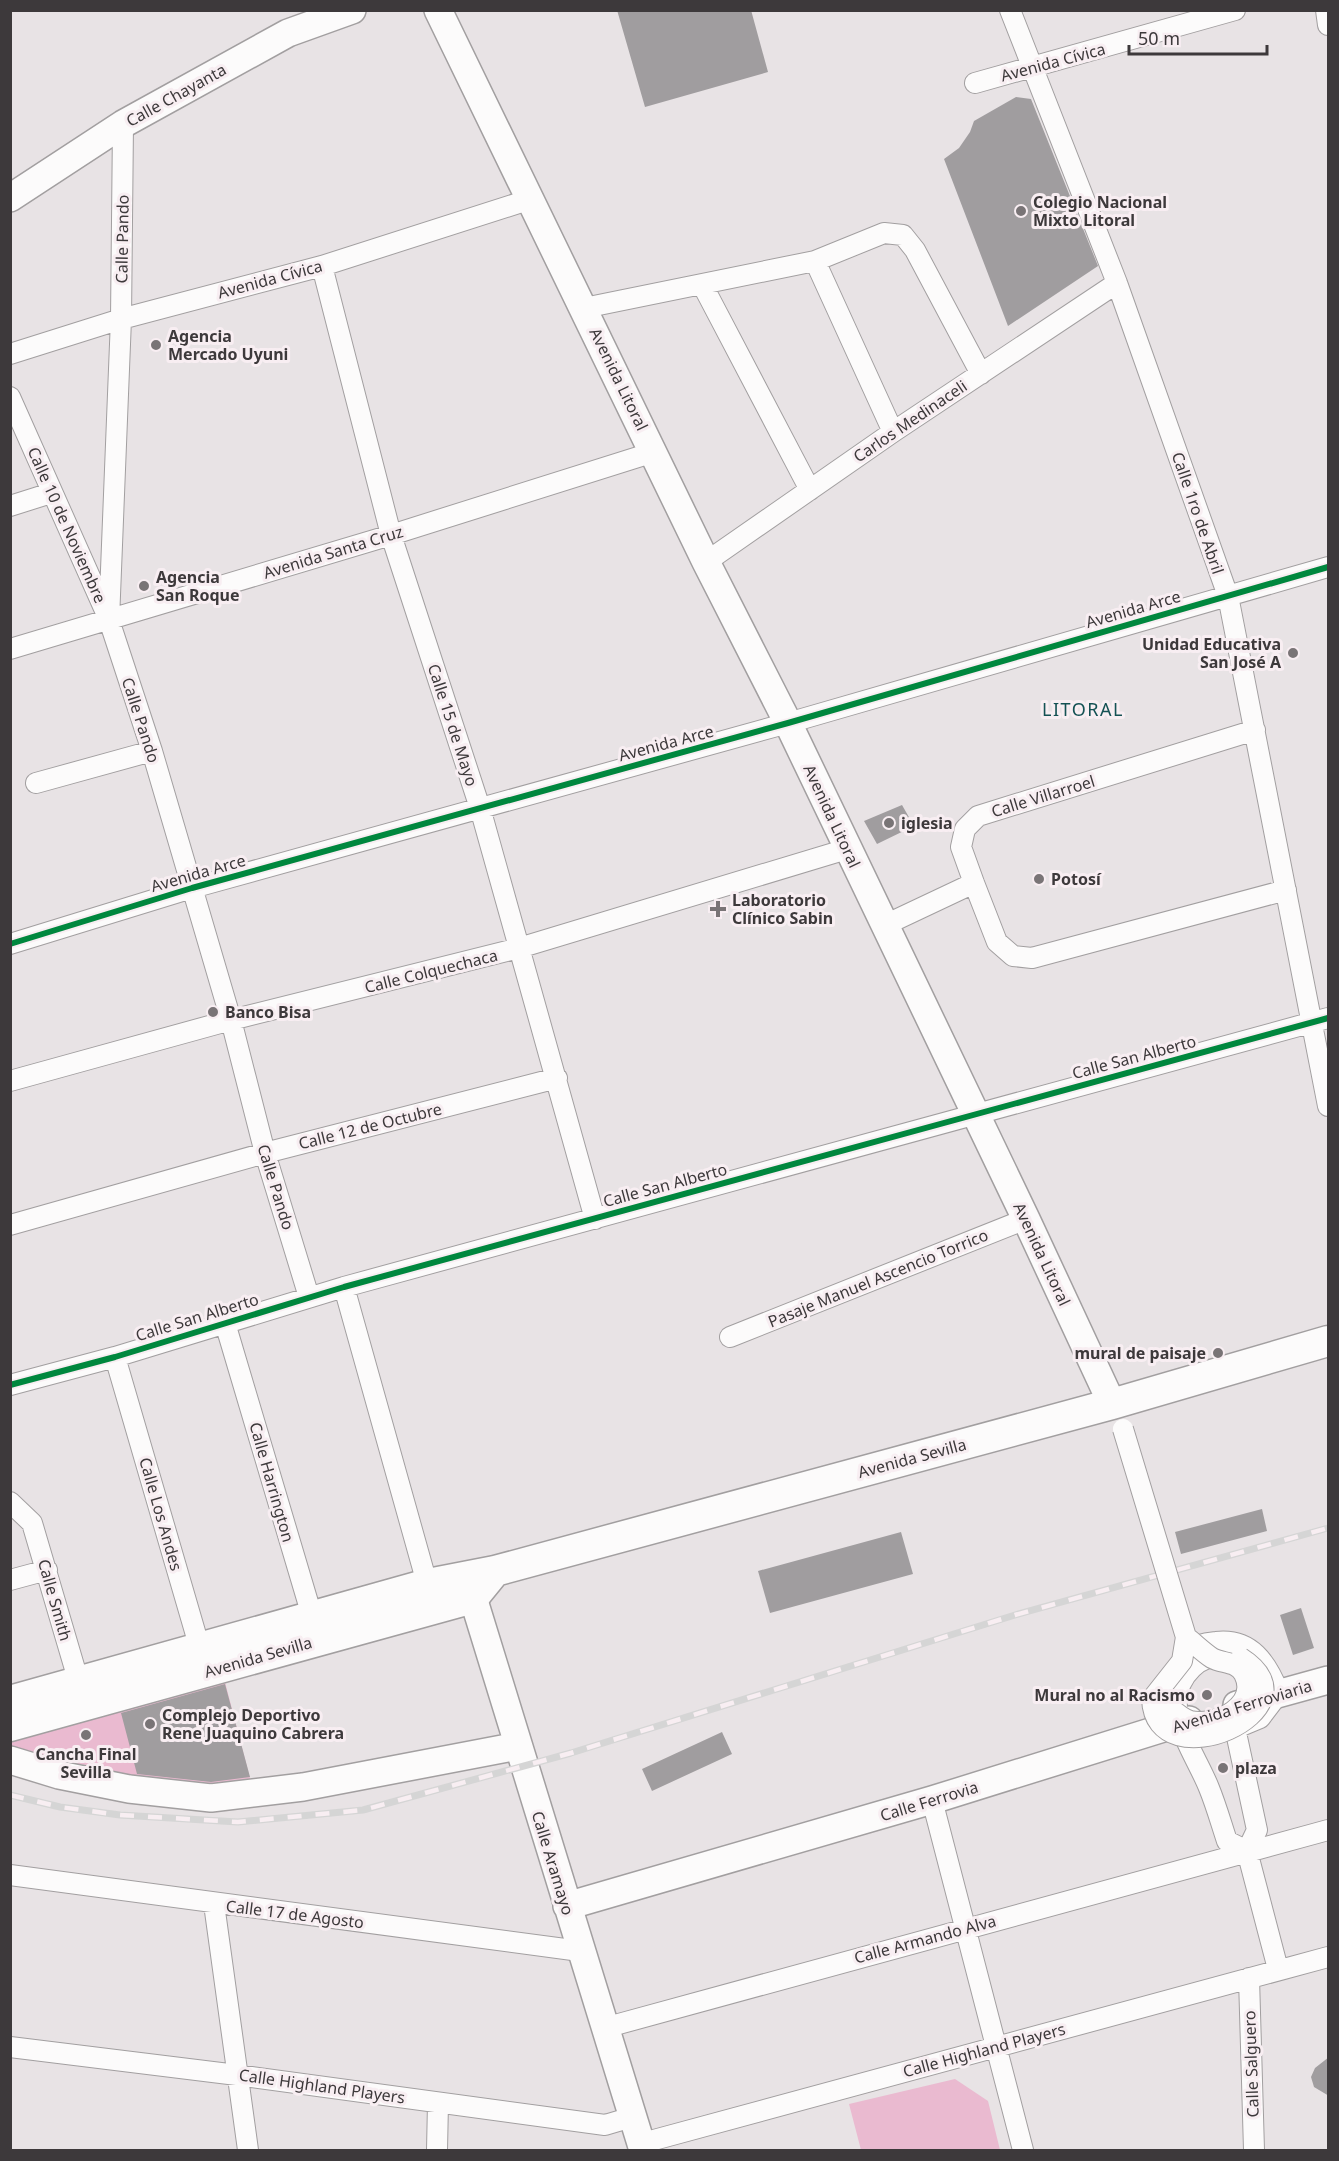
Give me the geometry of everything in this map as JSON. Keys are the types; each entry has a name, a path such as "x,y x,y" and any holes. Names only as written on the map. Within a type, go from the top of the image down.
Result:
{"main road":[{"name":"Calle Chayanta","path":"10,198 123,124 288,33 352,10"},
{"name":"Avenida Litoral","path":"438,10 528,200 584,308 706,562 788,723 1026,1219 1117,1417"},
{"name":"Avenida Sevilla","path":"10,1726 82,1694 478,1581 1117,1417 1329,1341"},
{"name":"Calle Aramayo","path":"478,1581 518,1746 641,2147"},
{"name":"Avenida Ferroviaria","path":"1173,1725 1329,1680"},
{"name":"Avenida Sevilla","path":"10,1701 82,1694"},
{"name":"Calle Ferrovia","path":"567,1906 932,1800 1173,1725"},
{"path":"10,1761 59,1775 129,1790 211,1798 303,1787 518,1746"}],"street":[{"name":"Calle 1ro de Abril","path":"1010,10 1117,283 1228,596 1286,890 1319,1021 1329,1106"},
{"name":"Avenida Cívica","path":"975,83 1235,10"},
{"path":"1326,10 1329,25"},
{"name":"Calle Pando","path":"123,124 121,319 109,620 152,750 231,1020 265,1153 309,1297"},
{"name":"Avenida Cívica","path":"10,354 121,319 321,266 528,200"},
{"path":"584,308 703,286 815,261 884,233 903,234 915,250 981,374"},
{"path":"815,261 893,432"},
{"name":"Calle 15 de Mayo","path":"321,266 391,535 480,808 595,1218"},
{"name":"Carlos Medinaceli","path":"706,562 893,432 1117,283"},
{"path":"703,286 810,490"},
{"name":"Calle 10 de Noviembre","path":"10,397 109,620"},
{"name":"Avenida Santa Cruz","path":"10,648 391,535 654,452"},
{"path":"10,506 51,493"},
{"name":"Avenida Arce","path":"10,944 192,888 788,723 1329,567"},
{"name":"Calle Villarroel","path":"1256,730 978,816 965,829 962,848 997,942 1013,956 1032,958 1286,890"},
{"path":"36,783 152,750"},
{"name":"Calle Colquechaca","path":"10,1081 231,1020 519,948 847,849"},
{"path":"885,925 974,883"},
{"name":"Calle San Alberto","path":"10,1385 115,1357 344,1287 1319,1021"},
{"name":"Calle 12 de Octubre","path":"10,1225 265,1153 556,1078"},
{"name":"Pasaje Manuel Ascencio Torrico","path":"730,1337 1026,1219"},
{"path":"344,1287 431,1596"},
{"name":"Calle Harrington","path":"225,1323 315,1628"},
{"name":"Calle Los Andes","path":"115,1357 203,1659"},
{"name":"Avenida Litoral","path":"1117,1417 1186,1637"},
{"name":"Calle Smith","path":"10,1503 32,1523 82,1694"},
{"path":"10,1580 47,1569"},
{"path":"1173,1725 1175,1713 1191,1721 1209,1720 1228,1715 1241,1705 1246,1694 1244,1673 1238,1667 1213,1658 1186,1637 1182,1661 1152,1699 1152,1709 1157,1720 1171,1731 1188,1736 1221,1735 1243,1724 1257,1710 1262,1694 1261,1681 1253,1665 1241,1658 1224,1653 1201,1660 1187,1673 1177,1695 1173,1725"},
{"path":"1246,1851 1227,1841 1209,1787 1173,1725 1160,1689 1164,1676 1187,1650 1227,1641 1245,1645 1269,1669 1278,1693"},
{"name":"Calle Ferrovia","path":"1173,1725 1235,1728 1260,1718 1278,1693"},
{"path":"1235,1728 1257,1830 1246,1851 1278,1969"},
{"path":"932,1800 1023,2151"},
{"name":"Calle Armando Alva","path":"604,2028 1329,1830"},
{"name":"Calle 17 de Agosto","path":"10,1875 580,1951"},
{"path":"214,1904 248,2151"},
{"name":"Calle Highland Players","path":"641,2147 996,2046 1329,1957"},
{"name":"Calle Salguero","path":"1249,1978 1254,2151"},
{"name":"Calle Highland Players","path":"10,2047 237,2074 605,2125 632,2117"},
{"path":"437,2151 438,2103"}],"shaded area":[{"name":"Complejo Deportivo Rene Juaquino Cabrera","path":"225,1682 251,1782 184,1786 11,1750 11,1740"},
{"path":"955,2079 988,2101 1000,2150 861,2150 849,2104"}],"building":[{"path":"617,10 751,10 768,72 645,107"},
{"name":"Colegio Nacional Mixto Litoral","path":"1016,97 1031,99 1098,266 1008,326 944,159 959,148 970,132 974,121"},
{"name":"iglesia","path":"902,805 914,826 877,844 864,821"},
{"path":"1262,1509 1267,1531 1181,1554 1175,1532"},
{"path":"901,1532 913,1574 770,1613 758,1571"},
{"path":"1301,1608 1314,1648 1293,1655 1280,1615"},
{"name":"Complejo Deportivo Rene Juaquino Cabrera","path":"225,1684 250,1777 211,1782 137,1774 121,1713"},
{"path":"722,1732 732,1754 652,1791 642,1769"},
{"path":"1329,2057 1329,2096 1314,2087 1311,2077 1315,2068"}],"railway":[{"path":"10,1795 60,1807 120,1815 238,1822 363,1810 571,1753 1015,1615 1328,1528"}],"cycle path":[{"path":"10,944 192,888 788,723 1328,567"},
{"path":"10,1385 115,1357 344,1287 1328,1018"}],"place":[{"name":"Colegio Nacional Mixto Litoral","path":"1021,211"},
{"name":"Agencia Mercado Uyuni","path":"156,345"},
{"name":"Agencia San Roque","path":"144,586"},
{"name":"Unidad Educativa San José A","path":"1293,653"},
{"name":"iglesia","path":"889,823"},
{"name":"Potosí","path":"1039,879"},
{"name":"Laboratorio Clínico Sabin","path":"718,909"},
{"name":"Banco Bisa","path":"213,1012"},
{"name":"mural de paisaje","path":"1218,1353"},
{"name":"Mural no al Racismo","path":"1207,1695"},
{"name":"Complejo Deportivo Rene Juaquino Cabrera","path":"150,1724"},
{"name":"Cancha Final Sevilla","path":"86,1735"},
{"name":"plaza","path":"1223,1768"}],"district":[{"name":"LITORAL","path":"1083,710"}]}
